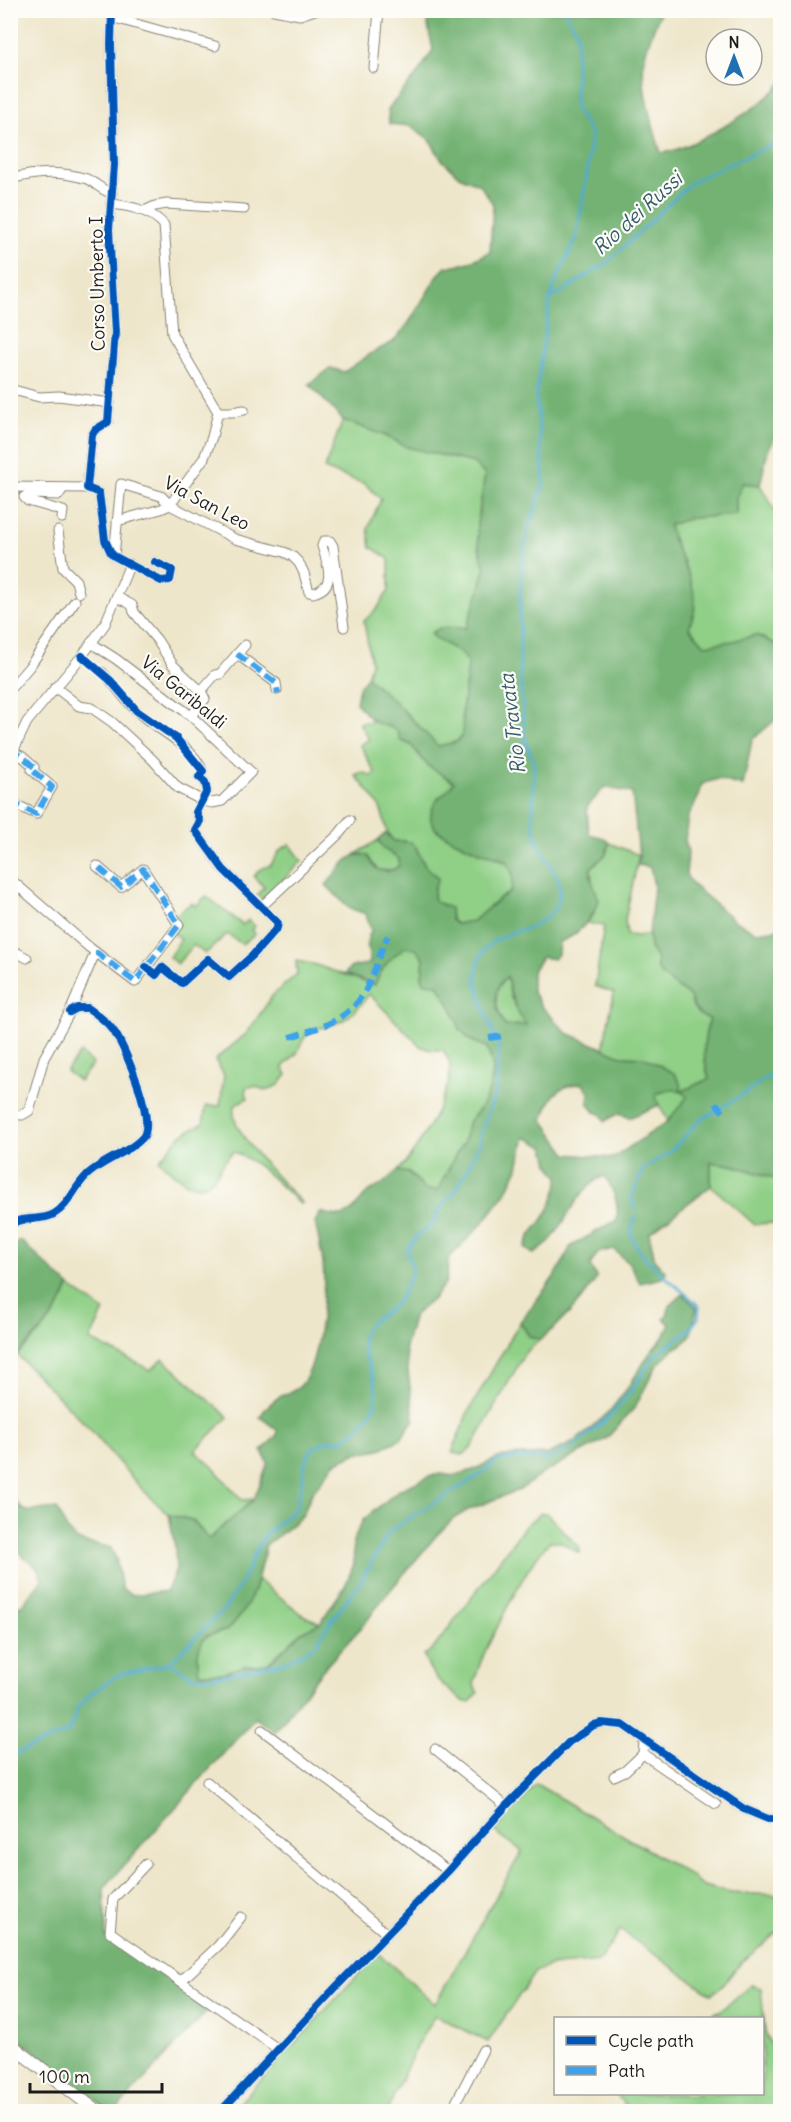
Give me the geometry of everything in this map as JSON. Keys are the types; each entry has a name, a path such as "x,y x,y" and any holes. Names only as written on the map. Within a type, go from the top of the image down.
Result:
{"street":[{"path":"274,10 300,15 315,10"},
{"path":"374,68 379,10"},
{"path":"112,14 215,46"},
{"name":"Corso Umberto I","path":"87,488 92,435 95,430 108,422 116,332 110,250 114,155 112,14"},
{"path":"10,179 32,174 61,174 96,183 105,191 112,193"},
{"path":"111,204 144,211 164,225 172,334 218,412 204,458 170,505 117,521 114,556"},
{"path":"144,211 167,204 244,209"},
{"path":"10,389 39,397 59,396 110,403"},
{"path":"218,412 244,410"},
{"name":"Via San Leo","path":"117,521 121,484 154,493 170,505 235,539 292,556 304,573 309,592 313,593 318,592 329,581 330,575 322,546 324,541 330,541 333,546 344,627"},
{"path":"10,488 87,488 99,493 105,540 114,556 161,581 170,580 172,570 156,562"},
{"path":"62,518 63,511 28,501 24,497 29,494 59,495 63,488"},
{"path":"10,689 70,610 77,597 76,581 63,568 58,531"},
{"path":"10,801 36,814 51,787 32,770 34,767 32,764 12,755 24,726 82,656 105,624 130,564"},
{"path":"117,597 132,605 134,612 157,640 173,665 201,691 205,699 191,716"},
{"name":"Via Garibaldi","path":"92,643 191,716 251,772 227,797 219,802 203,801"},
{"path":"201,691 215,675 220,674 245,645"},
{"path":"237,654 276,683 277,690"},
{"path":"82,656 91,663"},
{"path":"102,672 137,711 176,738 200,765 203,771 199,777 207,787 207,794 196,812 200,821 195,830 223,869 278,923 277,928 253,955 229,977 207,959 182,983 162,967 156,975 146,967"},
{"path":"55,687 79,706 92,708 112,722 152,759 178,788 203,801"},
{"path":"262,906 339,834 350,820"},
{"path":"10,879 95,953 135,982 179,925 143,869 121,886 97,866"},
{"path":"10,949 27,958"},
{"path":"10,1114 22,1115 29,1111 44,1058 70,1012 95,953"},
{"path":"10,1225 19,1220 47,1217 59,1210 86,1175 140,1140 146,1131 143,1099 114,1030 88,1008 77,1008 70,1012"},
{"path":"220,2112 448,1871 506,1806 569,1742 594,1725 613,1723 623,1725 744,1809 768,1819 780,1819"},
{"path":"262,1730 448,1871"},
{"path":"614,1776 625,1772 643,1754 644,1741"},
{"path":"435,1749 506,1806"},
{"path":"643,1754 716,1804"},
{"path":"207,1782 387,1934"},
{"path":"146,1864 113,1899 110,1932 278,2049"},
{"path":"181,1981 218,1946 241,1917"},
{"path":"10,2044 98,2112"},
{"path":"451,2112 483,2050"}],"green space":[{"path":"425,11 661,11 647,47 643,71 648,107 661,153 689,145 725,126 759,104 780,84 780,430 768,450 760,485 743,483 736,498 736,515 691,518 669,525 694,594 695,608 689,628 705,645 756,635 780,646 780,716 752,740 743,786 718,779 702,784 699,796 688,817 685,840 688,852 686,875 693,885 735,921 756,932 780,929 780,1180 732,1165 711,1162 711,1186 649,1233 655,1260 666,1272 662,1278 640,1283 629,1263 613,1249 598,1253 590,1265 597,1278 571,1311 540,1340 529,1336 520,1322 557,1273 571,1246 617,1220 617,1208 613,1192 605,1176 584,1191 544,1247 533,1254 525,1248 530,1236 551,1204 559,1177 549,1164 545,1147 525,1137 518,1168 506,1193 482,1224 449,1258 446,1282 432,1300 414,1315 405,1347 414,1419 401,1439 380,1449 357,1453 335,1463 311,1495 302,1516 266,1546 254,1591 243,1612 228,1630 206,1636 200,1645 199,1673 222,1673 244,1666 268,1664 303,1631 320,1623 345,1586 354,1564 353,1541 363,1520 399,1490 430,1476 441,1474 453,1476 473,1470 502,1456 548,1454 586,1433 609,1412 665,1335 670,1324 664,1319 669,1307 683,1294 697,1308 690,1336 657,1365 635,1407 606,1439 545,1472 521,1489 468,1510 453,1519 320,1673 275,1732 255,1718 104,1888 106,1936 209,2009 115,2111 110,2111 11,2033 11,1609 23,1604 42,1579 37,1568 20,1553 15,1531 11,1529 10,1493 26,1510 57,1509 71,1535 76,1539 111,1548 116,1559 122,1589 132,1595 167,1591 176,1569 175,1547 169,1515 192,1520 209,1539 254,1499 268,1464 262,1451 277,1435 277,1430 260,1417 276,1399 300,1387 308,1374 317,1344 322,1308 324,1275 315,1222 321,1212 338,1216 348,1213 367,1193 384,1183 397,1171 409,1173 426,1190 438,1190 464,1142 469,1120 486,1098 492,1077 492,1064 487,1047 470,1040 460,1029 452,1008 438,984 425,983 422,978 424,958 416,949 405,947 395,955 383,968 375,985 345,974 353,967 370,963 367,942 371,930 366,914 349,908 326,885 344,863 355,856 368,856 377,869 383,871 397,867 399,859 384,849 378,840 386,833 394,841 411,842 414,845 428,870 438,879 434,889 434,901 450,908 451,920 456,924 473,921 500,898 511,892 512,885 511,868 503,859 463,844 433,826 431,813 434,806 454,782 428,766 411,745 400,740 394,729 374,721 356,703 359,687 367,677 438,746 456,742 463,735 462,711 468,666 464,655 431,633 440,628 466,628 479,592 485,569 479,547 477,525 485,475 474,463 407,447 386,436 343,420 309,384 331,368 344,372 393,342 408,324 438,275 446,267 470,262 490,252 493,204 480,185 459,176 441,159 430,140 411,126 389,124 388,109 418,73 433,50","holes":["605,787 632,793 639,855 637,865 650,867 654,886 649,934 650,948 657,959 657,968 662,976 690,997 693,1007 700,1015 710,1019 704,1049 709,1079 682,1091 674,1073 644,1057 621,1056 567,1033 542,1007 532,991 532,972 542,957 554,959 558,954 559,942 572,936 584,926 599,900 591,878 591,868 606,854 609,843 604,838 589,834 587,807","507,976 514,1002 526,1025 505,1026 496,1000 496,994","582,1083 589,1092 588,1103 595,1112 601,1114 605,1121 620,1113 629,1118 659,1105 655,1094 668,1090 681,1091 687,1097 668,1121 613,1158 567,1154 543,1120 555,1094 573,1084"]},
{"path":"343,420 386,436 407,447 475,463 485,475 477,525 479,547 485,569 479,592 466,628 440,628 432,634 464,655 468,666 462,711 464,735 456,742 438,746 367,677 371,663 364,621 377,609 389,590 389,559 371,547 368,528 381,499 365,484 324,469"},
{"path":"743,483 760,485 779,518 780,545 773,564 777,603 780,608 780,646 756,635 705,645 689,627 695,607 684,562 672,542 668,525 691,518 736,515 736,498"},
{"path":"374,721 397,731 400,740 411,745 454,782 448,792 438,798 436,830 479,852 496,857 508,865 512,871 511,892 500,898 473,921 456,924 451,920 448,910 434,901 434,889 438,879 435,874 426,868 416,847 405,841 394,841 390,837 379,806 355,775 362,772 372,776 375,772 360,745 369,739 359,723"},
{"path":"378,840 384,849 399,859 399,865 394,869 378,870 363,854 356,854"},
{"path":"609,843 639,855 625,920 627,935 649,934 650,948 657,959 657,968 662,975 690,997 693,1007 710,1019 704,1049 709,1079 682,1091 688,1097 668,1121 655,1094 672,1089 644,1057 621,1056 603,1049 614,993 595,986 604,926 587,923 594,914 591,868 606,854"},
{"path":"290,844 302,861 263,900 257,895 264,887 254,877 259,870 271,865 280,850"},
{"path":"206,896 243,925 248,920 255,926 251,930 255,934 242,944 227,934 205,954 194,945 177,964 169,957 181,939 174,934 175,916 191,903 196,906"},
{"path":"405,947 416,949 424,958 422,978 438,984 452,1008 460,1029 470,1040 487,1047 493,1067 493,1077 486,1098 469,1120 464,1142 438,1190 426,1190 410,1173 397,1171 412,1153 438,1109 448,1081 449,1060 443,1050 431,1050 420,1046 369,994 344,1020 310,1030 297,1053 283,1067 287,1075 279,1085 266,1091 255,1086 247,1087 245,1091 248,1098 239,1102 234,1109 240,1131 249,1145 302,1203 300,1204 261,1168 234,1152 225,1160 214,1178 207,1184 199,1186 185,1182 159,1160 181,1135 203,1123 206,1106 220,1106 224,1075 215,1060 247,1033 273,995 297,974 296,961 313,964 374,985 387,961"},
{"path":"507,976 510,996 526,1025 505,1026 499,1013 497,994"},
{"path":"80,1053 93,1064 79,1081 66,1071"},
{"path":"711,1162 732,1165 780,1180 780,1217 775,1223 754,1224 711,1186"},
{"path":"20,1240 69,1286 52,1318 11,1360 11,1249"},
{"path":"69,1286 104,1311 90,1340 151,1370 163,1359 228,1417 195,1451 211,1465 242,1500 254,1499 209,1540 192,1520 169,1515 139,1486 90,1429 17,1355 54,1315"},
{"path":"520,1322 529,1336 540,1340 525,1353 472,1447 463,1455 452,1453 467,1414"},
{"path":"541,1513 546,1513 579,1547 579,1553 561,1542 550,1541 537,1557 515,1593 483,1657 474,1685 478,1693 470,1702 465,1702 440,1682 430,1669 424,1655 433,1649 525,1526"},
{"path":"257,1579 302,1614 320,1623 303,1631 267,1664 244,1666 223,1673 199,1673 198,1654 205,1636 228,1630 254,1591"},
{"path":"536,1784 680,1869 704,1886 731,1893 780,1895 780,1930 741,1963 719,1989 711,1994 620,1930 599,1961 549,1966 535,1972 488,2042 435,2015 417,2045 387,2111 232,2111 378,1953 435,2004 522,1851 494,1831"},
{"path":"751,1985 761,1988 764,2017 690,2017 699,2012 710,2015 720,2011"},
{"path":"764,2021 765,2032 780,2062 780,2111 631,2111 616,2095 764,2095"}],"waterway":[{"name":"Rio Travata","path":"10,1758 69,1731 78,1707 92,1693 118,1675 170,1663 226,1607 244,1578 266,1534 296,1508 306,1461 312,1449 328,1440 342,1441 369,1416 374,1408 376,1390 363,1347 365,1330 391,1308 402,1295 412,1269 407,1249 417,1236 433,1224 438,1211 457,1189 480,1144 480,1137 496,1091 499,1048 484,1009 476,979 479,960 484,950 493,942 510,933 529,928 548,917 558,903 559,881 537,841 533,823 534,763 525,739 520,673 520,586 526,536 544,483 536,395 550,299 558,276 576,239 591,134 575,108 577,31 564,10"},
{"name":"Rio dei Russi","path":"552,298 607,263 693,181 780,141"},
{"path":"635,1209 632,1196 643,1169 669,1153 699,1121 744,1094 770,1075 780,1071"},
{"path":"170,1663 192,1676 213,1677 286,1662 315,1646 359,1584 389,1532 475,1478 498,1460 528,1457 546,1460 574,1447 612,1414 654,1356 688,1331 698,1318 699,1306 638,1249 632,1239 631,1230 636,1216"}],"tunnel":[{"path":"91,663 102,672"}],"marked path":[{"path":"237,654 276,683 278,694"},
{"path":"10,802 36,814 52,787 32,770 34,767 23,757 13,752"},
{"path":"95,953 135,982 179,925 143,869 121,887 97,866"},
{"path":"290,1037 319,1028 352,1008 368,986 388,936"},
{"path":"489,1038 502,1036"},
{"path":"716,1103 723,1112"}],"cycle path":[{"path":"112,10 114,165 109,230 115,332 108,422 95,430 92,435 87,488 99,493 105,540 111,553 161,581 170,580 172,570 155,562"},
{"path":"82,656 110,680 137,711 176,738 203,771 199,777 205,782 207,791 196,812 200,821 195,830 223,869 278,923 277,928 253,955 229,977 208,959 182,983 162,967 156,975 146,967"},
{"path":"10,1225 20,1220 43,1218 54,1214 64,1206 86,1176 138,1142 146,1129 146,1116 138,1085 115,1033 88,1008 77,1008 70,1012"},
{"path":"220,2112 448,1871 506,1806 569,1742 594,1725 602,1723 623,1725 744,1809 768,1819 780,1819"}]}
